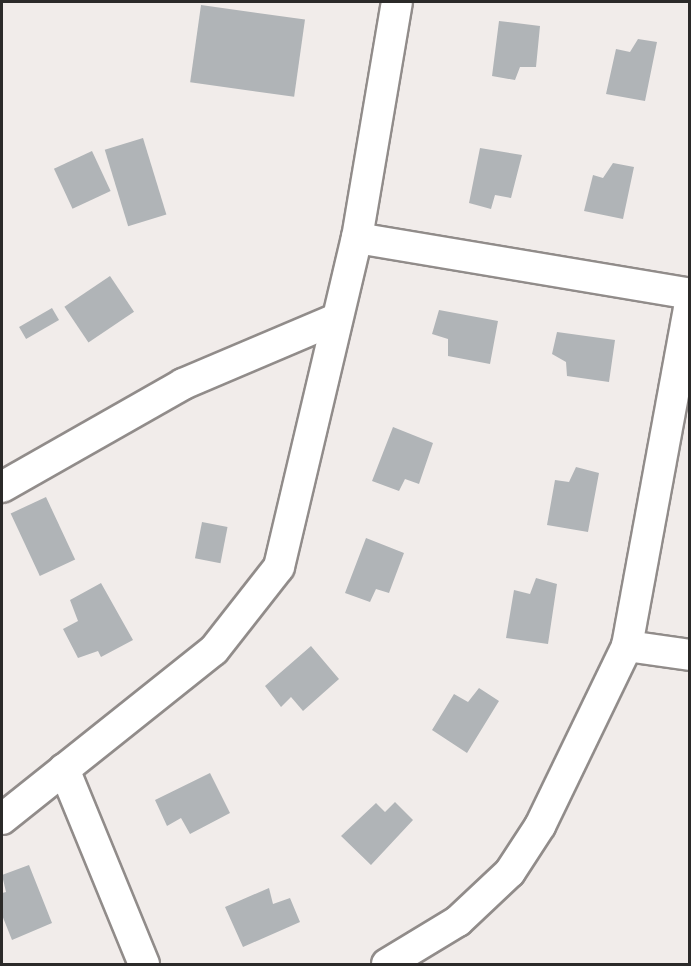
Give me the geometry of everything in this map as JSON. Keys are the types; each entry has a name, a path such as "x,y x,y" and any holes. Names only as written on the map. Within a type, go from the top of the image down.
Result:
{"street":[{"path":"2,819 214,650 279,567 357,238 397,2"},
{"path":"357,238 690,294"},
{"path":"387,964 458,921 510,872 540,826 627,646 690,303"},
{"path":"2,486 183,384 336,319"},
{"path":"627,646 690,655"},
{"path":"64,769 144,964"}],"building":[{"path":"201,5 305,20 294,97 190,82"},
{"path":"499,21 540,26 536,67 520,67 515,80 492,76"},
{"path":"638,39 657,42 645,101 606,94 616,49 630,52"},
{"path":"143,138 166,215 128,226 105,150"},
{"path":"480,148 522,155 511,198 495,195 491,209 469,203"},
{"path":"92,151 111,191 73,209 54,169"},
{"path":"613,163 634,167 623,219 584,211 593,175 603,178"},
{"path":"110,276 134,312 88,342 64,307"},
{"path":"52,308 59,320 26,339 19,327"},
{"path":"439,310 498,321 490,364 448,356 448,339 432,334"},
{"path":"557,332 615,340 609,382 567,376 566,362 552,354"},
{"path":"393,427 433,443 419,484 405,479 399,491 372,481"},
{"path":"576,467 599,473 588,532 547,525 555,480 569,482"},
{"path":"46,497 75,560 40,576 11,513"},
{"path":"202,522 228,527 220,563 195,558"},
{"path":"366,538 404,553 389,593 376,589 370,602 345,593"},
{"path":"536,578 557,584 548,644 506,638 514,590 530,594"},
{"path":"101,583 133,640 101,657 98,651 78,658 63,629 78,621 70,600"},
{"path":"311,646 339,679 303,711 291,697 281,707 265,686"},
{"path":"479,688 499,701 467,753 432,730 454,694 468,702"},
{"path":"210,773 230,813 190,834 181,818 167,826 155,800"},
{"path":"395,802 413,820 371,865 341,836 376,803 385,812"},
{"path":"29,865 52,923 12,940 2,915 2,893 6,892 2,875"},
{"path":"269,888 273,904 290,898 300,922 243,947 225,907"}]}
